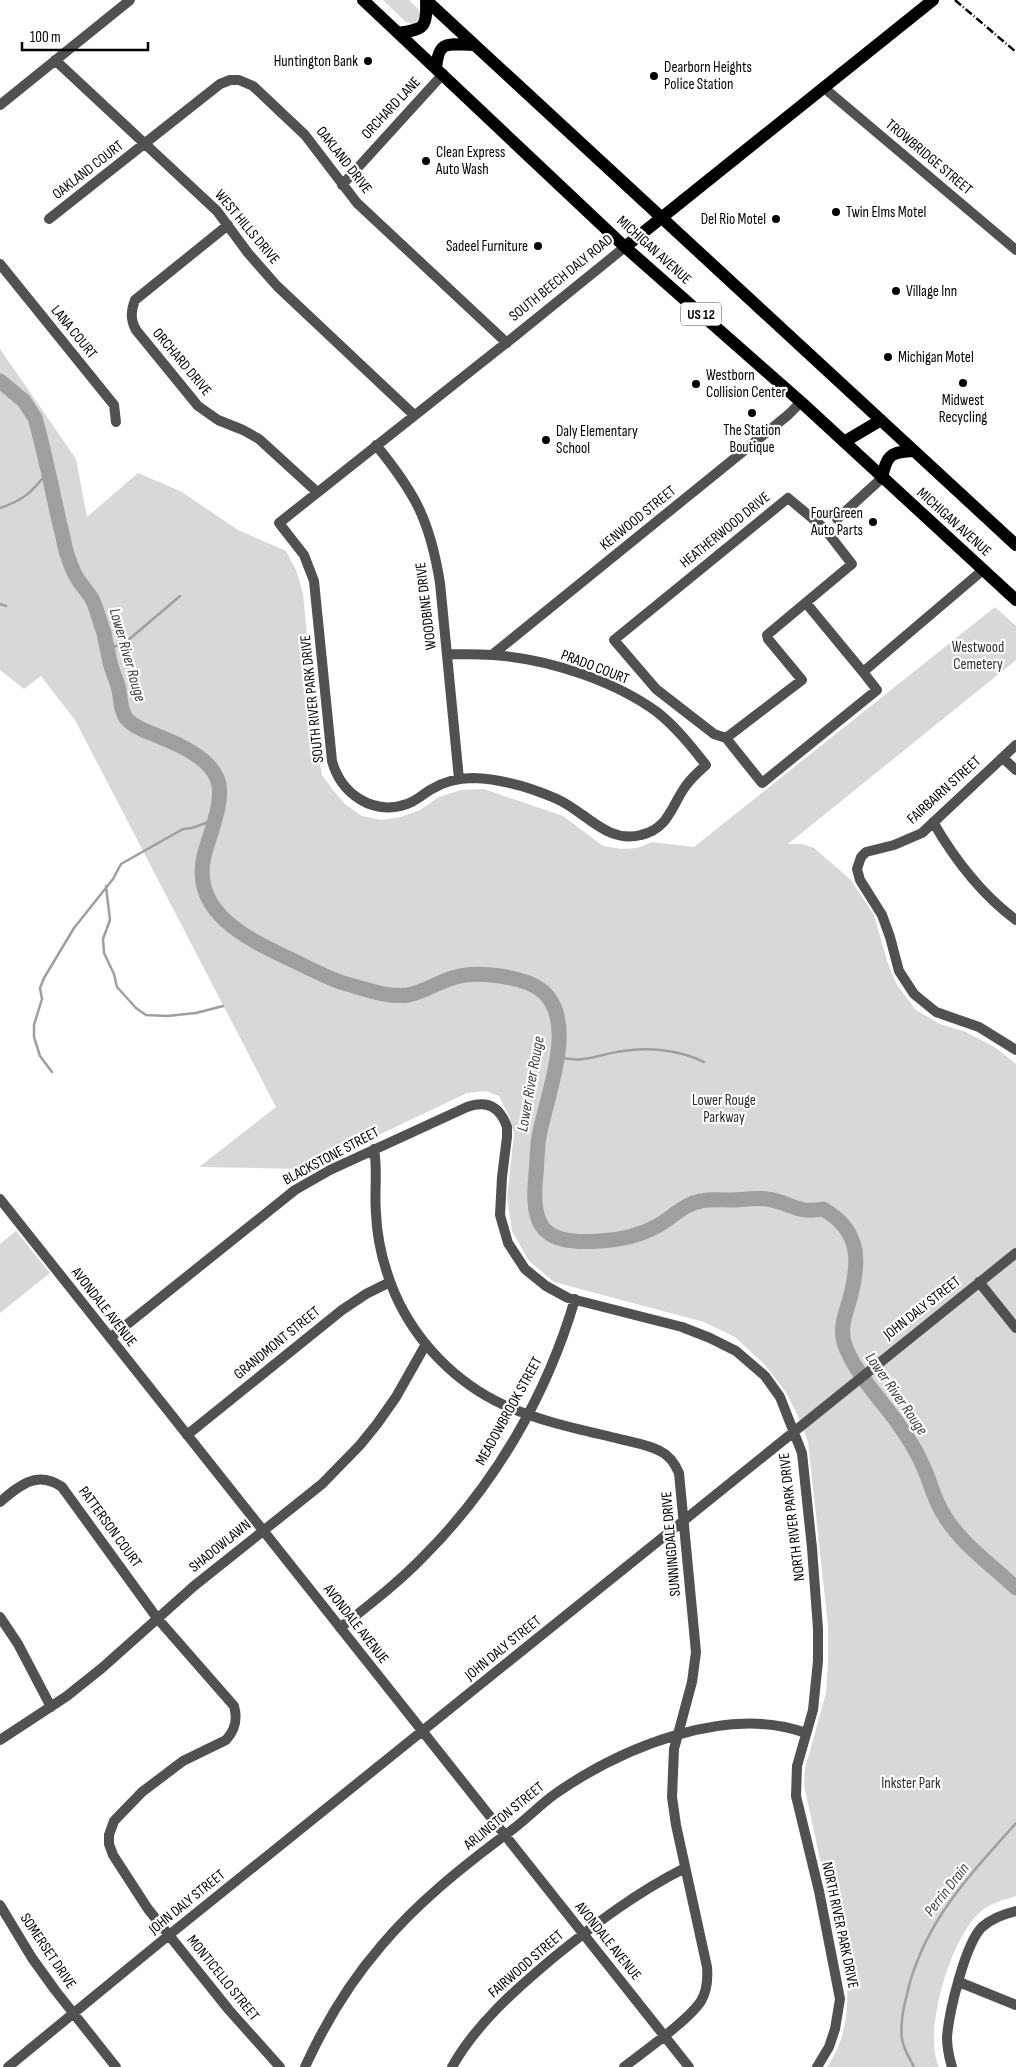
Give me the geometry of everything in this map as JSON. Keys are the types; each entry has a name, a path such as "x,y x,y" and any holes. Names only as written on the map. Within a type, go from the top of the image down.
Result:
{"main road":[{"name":"MICHIGAN AVENUE","path":"363,0 625,247 801,402 1016,600"},
{"name":"MICHIGAN AVENUE","path":"426,0 1016,545"},
{"path":"398,33 421,29 425,24 426,0"},
{"name":"SOUTH BEECH DALY ROAD","path":"625,247 933,0"},
{"path":"439,71 437,52 442,46 448,44 474,45"},
{"path":"844,442 881,420"},
{"path":"882,478 885,462 893,454 914,451"}],"street":[{"path":"0,105 130,0"},
{"name":"WEST HILLS DRIVE","path":"55,60 217,211 248,253 277,286 414,415"},
{"name":"ORCHARD LANE","path":"342,185 439,71"},
{"name":"OAKLAND DRIVE","path":"145,144 220,84 230,80 239,80 253,86 305,135 342,185 380,225 507,343"},
{"name":"TROWBRIDGE STREET","path":"824,87 1016,250"},
{"name":"OAKLAND COURT","path":"49,219 145,144"},
{"name":"ORCHARD DRIVE","path":"228,225 135,300 132,309 132,323 198,406 218,420 259,439 317,492"},
{"name":"SOUTH BEECH DALY ROAD","path":"279,523 625,247"},
{"name":"LANA COURT","path":"0,264 114,405 116,422"},
{"name":"KENWOOD STREET","path":"492,655 788,415 801,402"},
{"name":"WOODBINE DRIVE","path":"376,445 412,492 430,534 440,583 459,779"},
{"path":"837,519 882,478"},
{"name":"HEATHERWOOD DRIVE","path":"726,738 802,680 768,639 767,635 852,564 824,528 788,498 614,640 656,689 714,734 726,738 762,783 877,690 863,672"},
{"name":"SOUTH RIVER PARK DRIVE","path":"279,523 304,555 314,580 332,761 342,784 349,793 361,801 376,806 390,807 408,803 438,785 459,779 494,780 541,793 572,806 606,832 631,837 650,833 664,824 686,785 706,765"},
{"path":"806,603 863,672 984,570"},
{"name":"PRADO COURT","path":"447,654 506,656 560,668 592,678 622,692 667,720 706,765"},
{"name":"FAIRBAIRN STREET","path":"1016,745 922,833 907,840 866,852 860,860 857,869 858,876 882,915 899,972 914,994 936,1012 978,1027 1004,1040 1016,1050"},
{"path":"1003,758 1016,770"},
{"path":"933,822 972,879 1016,920"},
{"name":"BLACKSTONE STREET","path":"110,1338 279,1201 330,1170 474,1104 486,1104 496,1108 504,1118 507,1127"},
{"name":"NORTH RIVER PARK DRIVE","path":"507,1127 500,1206 502,1224 508,1243 519,1262 546,1286 575,1299 682,1327 710,1338 736,1352 754,1365 771,1385 785,1407 802,1453 806,1480 818,1629 817,1691 797,1766 796,1796 819,1891 840,1999 836,2029 829,2047 817,2067"},
{"name":"SUNNINGDALE DRIVE","path":"374,1149 376,1161 377,1227 384,1264 390,1282 404,1312 426,1344 448,1368 473,1388 502,1404 528,1414 653,1448 664,1453 674,1463 679,1473 696,1652 692,1682 677,1735 672,1763 672,1797 676,1825 707,1967 708,1982 704,1996 697,2007 624,2067"},
{"name":"AVONDALE AVENUE","path":"0,1199 689,2067"},
{"name":"JOHN DALY STREET","path":"8,2067 168,1935 423,1732 1016,1253"},
{"name":"GRANDMONT STREET","path":"187,1435 342,1310 366,1294 390,1282"},
{"path":"980,1282 1016,1328"},
{"name":"MEADOWBROOK STREET","path":"340,1628 404,1576 449,1530 491,1476 528,1414 556,1356 575,1299"},
{"name":"SHADOWLAWN","path":"0,1740 51,1707 102,1668 157,1618 322,1484 360,1445 396,1397 426,1344"},
{"name":"PATTERSON COURT","path":"0,1502 22,1485 36,1479 51,1480 62,1487 157,1618"},
{"path":"0,1617 18,1644 51,1707"},
{"name":"MONTICELLO STREET","path":"157,1618 234,1706 236,1717 234,1729 226,1740 184,1761 158,1778 126,1807 114,1821 110,1830 109,1844 113,1855 138,1895 168,1935 245,2030 280,2067"},
{"name":"ARLINGTON STREET","path":"305,2067 335,2011 382,1945 426,1900 543,1803 573,1783 638,1749 677,1735 709,1727 752,1723 781,1726 806,1733"},
{"name":"FAIRWOOD STREET","path":"452,2067 475,2034 502,2004 534,1974 632,1898 686,1868"},
{"name":"SOMERSET DRIVE","path":"0,1905 32,1958 116,2067"},
{"path":"952,2067 947,2048 948,2035 959,1982 975,1936 994,1918 1016,1911"},
{"path":"959,1982 1016,2005"}],"green space":[{"path":"383,0 409,0 419,11 419,20 413,24 406,22"},
{"name":"Lower Rouge Parkway","path":"0,349 76,459 87,517 138,473 182,492 238,530 286,551 296,570 303,593 322,775 345,804 362,816 382,820 401,817 420,810 439,797 461,790 484,789 563,816 603,846 621,849 637,848 652,842 694,847 995,607 1016,626 1016,660 788,844 802,844 814,848 851,880 874,915 888,964 897,985 916,1010 940,1024 966,1032 996,1048 1016,1064 1016,1896 984,1909 972,1921 951,1959 937,2007 934,2031 935,2051 939,2067 827,2067 838,2048 844,2027 847,2006 847,1984 804,1785 805,1769 826,1693 828,1626 808,1442 786,1392 764,1364 735,1337 704,1322 554,1282 529,1261 512,1231 507,1198 514,1134 509,1116 499,1096 486,1091 467,1093 307,1169 199,1167 276,1107 75,720 41,676 24,689 0,670"},
{"path":"16,1231 50,1273 0,1313 0,1244"}],"waterway":[{"name":"Lower River Rouge","path":"0,381 24,401 35,418 66,551 75,575 92,599 97,611 124,715 137,727 192,752 213,770 217,778 219,787 218,806 204,856 202,876 206,893 214,908 241,933 274,951 330,978 375,992 400,996 408,995 465,975 512,978 533,985 541,990 552,1003 558,1020 559,1040 553,1082 539,1137 535,1193 539,1220 545,1230 554,1236 581,1242 630,1236 657,1226 689,1205 708,1200 758,1198 775,1200 799,1209 823,1209 836,1218 845,1227 855,1249 856,1261 853,1288 843,1327 843,1337 848,1352 859,1371 914,1447 938,1503 951,1526 968,1545 1016,1588"},
{"path":"0,508 27,495 47,473"},
{"path":"108,649 126,642 180,596"},
{"path":"0,604 6,606"},
{"path":"52,1072 40,1056 34,1037 34,1025 42,999 40,988 44,978 74,928 113,879 121,864 183,829 192,828 214,820"},
{"path":"106,886 110,920 103,939 104,953 114,974 117,987 136,1008 146,1015 167,1016 196,1013 223,1006"},
{"path":"558,1057 584,1059 614,1052 643,1049 675,1052 704,1062"},
{"name":"Perrin Drain","path":"914,2067 907,2053 901,2033 903,2011 914,1968 924,1945 950,1902 981,1862 1016,1823"}],"railway":[{"path":"955,0 1016,52"}],"place":[{"name":"Huntington Bank","path":"368,61"},
{"name":"Dearborn Heights Police Station","path":"654,76"},
{"name":"Clean Express Auto Wash","path":"426,161"},
{"name":"Twin Elms Motel","path":"836,212"},
{"name":"Del Rio Motel","path":"776,219"},
{"name":"Sadeel Furniture","path":"538,246"},
{"name":"Village Inn","path":"896,291"},
{"name":"Michigan Motel","path":"888,357"},
{"name":"Midwest Recycling","path":"963,383"},
{"name":"Westborn Collision Center","path":"696,384"},
{"name":"The Station Boutique","path":"752,413"},
{"name":"Daly Elementary School","path":"546,440"},
{"name":"FourGreen Auto Parts","path":"873,522"}],"park label":[{"name":"Westwood Cemetery","path":"978,656"},
{"name":"Inkster Park","path":"911,1783"}]}
